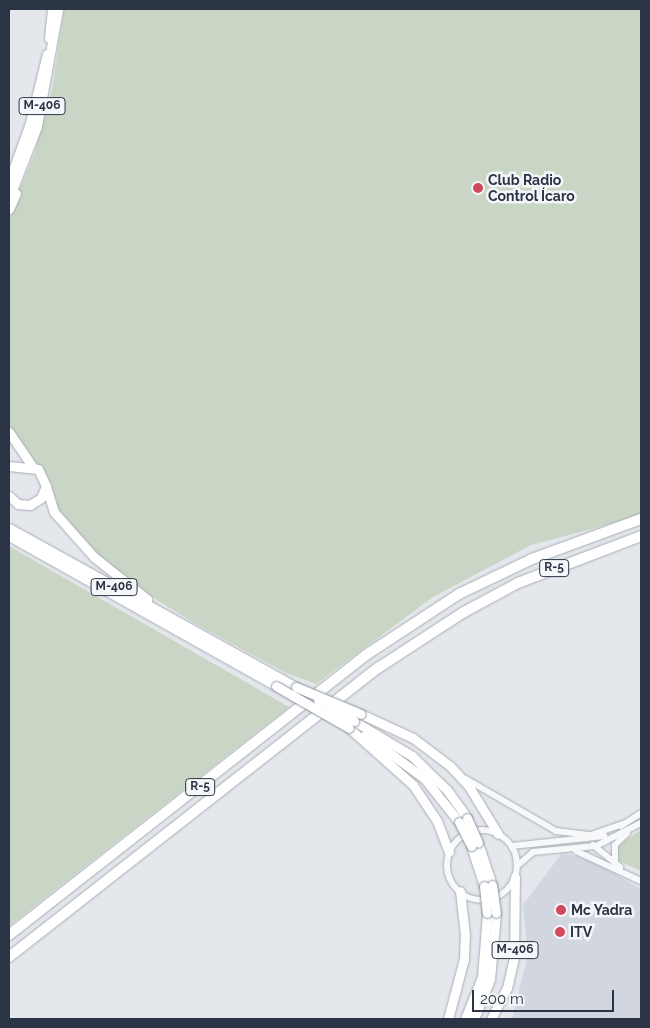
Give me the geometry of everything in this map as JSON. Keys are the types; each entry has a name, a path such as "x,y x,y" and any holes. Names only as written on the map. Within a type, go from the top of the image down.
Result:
{"highway":[{"name":"R-5","path":"9,935 366,655 459,594 516,565 641,518"},
{"name":"R-5","path":"9,957 343,694 470,608 593,551 641,536"},
{"path":"470,608 509,595"}],"main road":[{"name":"M-406","path":"9,181 42,80 52,9"},
{"name":"M-406","path":"9,209 37,126 58,9"},
{"name":"M-406","path":"9,198 37,126"},
{"path":"9,432 32,466 42,474 54,512 110,573 221,645"},
{"path":"9,474 13,466 32,466"},
{"path":"9,496 18,504 30,505 41,498 46,486"},
{"name":"M-406","path":"9,528 221,645 278,682 296,688 355,721 440,794 463,820 475,844 488,886 492,913 490,979 474,1019"},
{"name":"M-406","path":"9,536 177,631 355,721 412,738 450,766 468,785 498,834"},
{"path":"9,542 177,631"},
{"name":"M-406","path":"355,721 413,785 438,821 449,852"},
{"name":"M-406","path":"491,1019 506,988 514,956 515,876"},
{"path":"448,1019 464,959 466,935 460,891"},
{"name":"M-406","path":"465,1019 482,977 492,913"}],"street":[{"path":"450,766 473,785 556,831 591,835 623,824"},
{"path":"512,846 597,839 641,813"},
{"path":"517,866 533,852 550,848 596,846 641,823"},
{"path":"616,863 614,845 641,823"},
{"path":"475,830 498,834 512,846 517,866 515,876 508,888 484,900 460,891 448,875 449,852 455,842 475,830"},
{"path":"557,841 596,846 626,873"},
{"path":"550,848 586,854 641,881"}],"shaded area":[{"path":"562,853 590,859 641,889 641,1019 512,1019 528,955 523,905"}],"green space":[{"path":"64,9 641,9 641,516 531,545 433,597 316,684 286,673 194,623 115,574 57,512 45,470 26,455 9,429 9,215 34,155 52,90"},
{"path":"9,546 289,707 9,926"},
{"path":"641,830 641,871 619,861 616,853 619,844"}],"place":[{"name":"Club Radio Control Ícaro","path":"478,188"},
{"name":"Mc Yadra","path":"561,910"},
{"name":"ITV","path":"560,932"}]}
